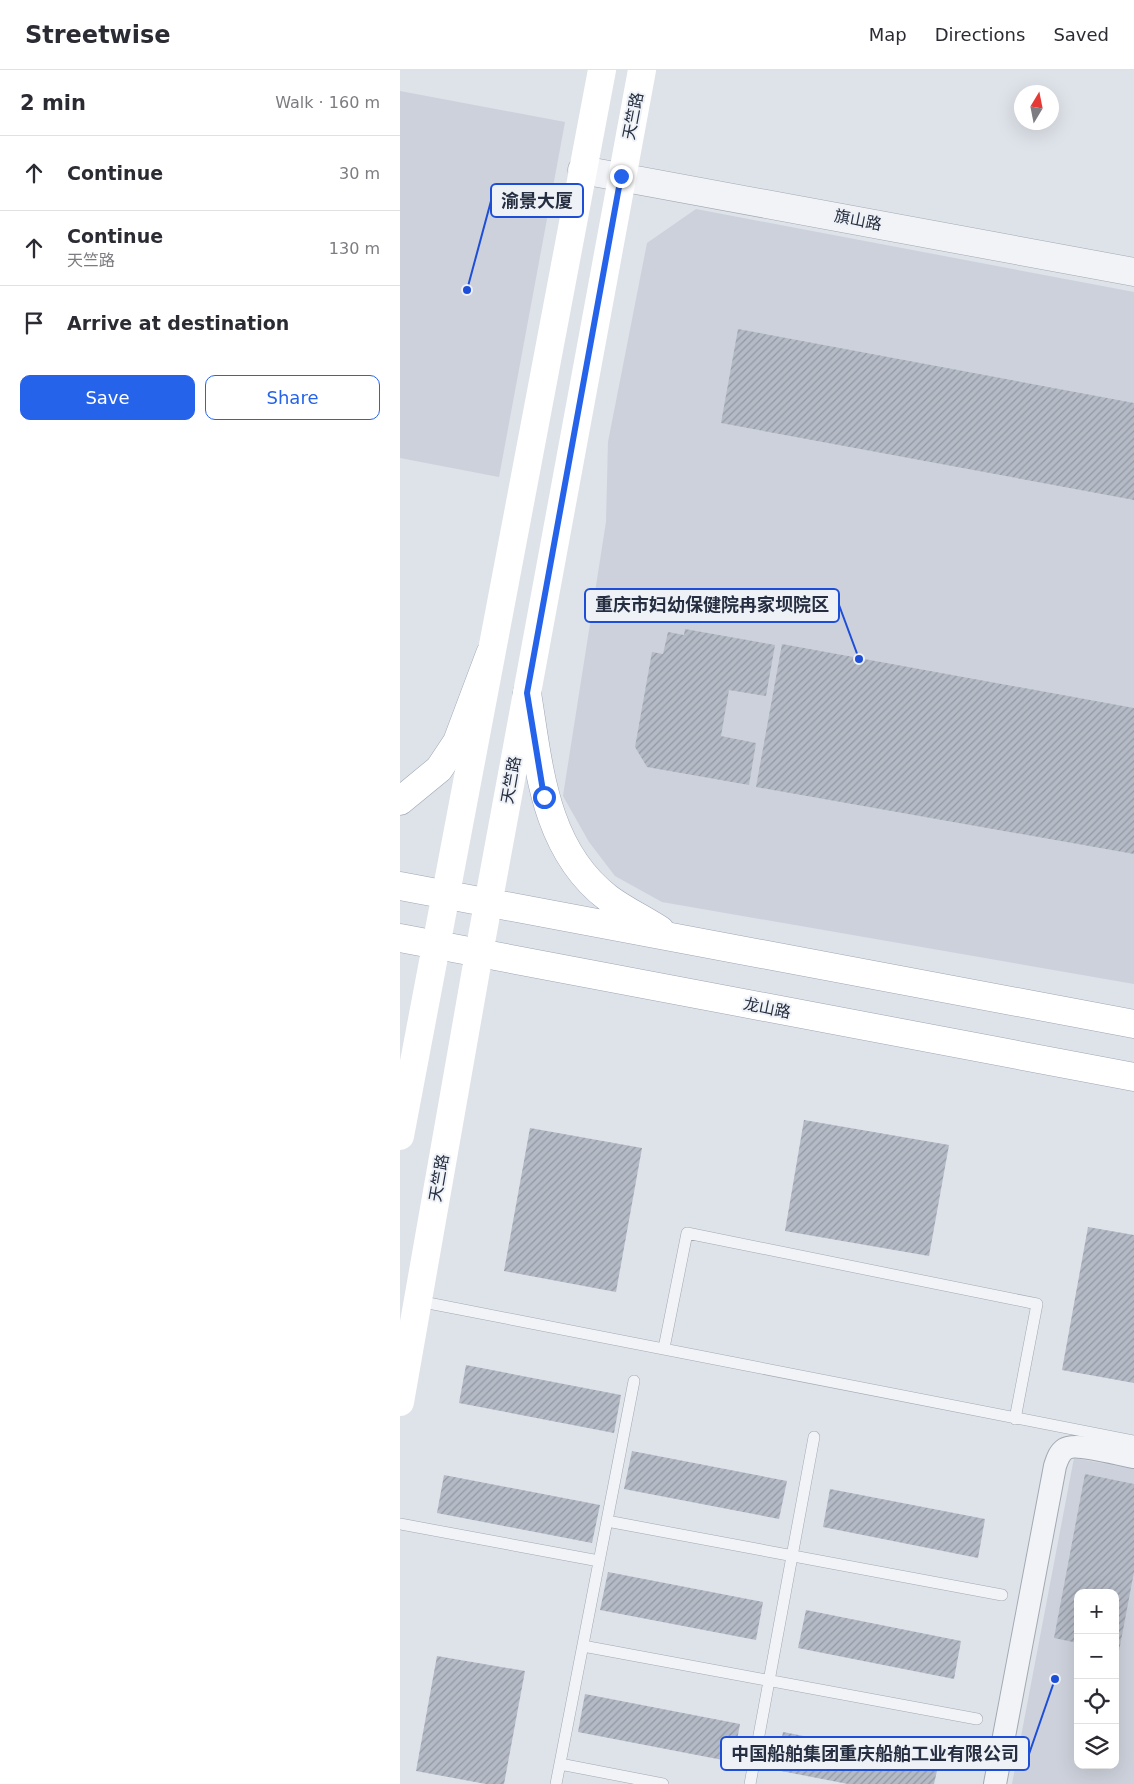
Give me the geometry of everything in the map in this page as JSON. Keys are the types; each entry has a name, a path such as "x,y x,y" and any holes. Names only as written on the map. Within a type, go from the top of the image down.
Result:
{"main road":[{"path":"400,1136 444,894 602,70"},
{"name":"天竺路","path":"400,1402 479,953 642,70"},
{"path":"400,801 439,769 457,742 490,654"},
{"path":"527,693 544,797 558,834 577,866 607,897 674,938"},
{"path":"400,886 1134,1024"},
{"name":"龙山路","path":"400,938 1134,1077"}],"street":[{"name":"旗山路","path":"582,170 1134,272"},
{"path":"995,1784 1053,1476 1059,1456 1066,1448 1076,1446 1134,1457"}],"lane":[{"path":"664,1348 687,1233 891,1274 1037,1304 1015,1419"},
{"path":"418,1300 1134,1441"},
{"path":"556,1784 634,1381"},
{"path":"750,1784 814,1437"},
{"path":"607,1521 1002,1595"},
{"path":"400,1524 599,1561"},
{"path":"583,1646 977,1719"},
{"path":"560,1764 663,1784"}],"shaded area":[{"path":"400,91 565,122 499,477 400,458"},
{"path":"696,209 1134,292 1134,984 662,902 615,876 589,842 563,796 606,522 608,442 647,243"},
{"path":"1074,1458 1134,1469 1134,1784 1012,1784"}],"building":[{"path":"738,329 1134,403 1134,500 721,423"},
{"path":"685,629 775,645 766,696 729,690 721,736 756,743 749,785 647,767 635,747 652,652 663,654 668,632 684,635"},
{"path":"782,644 1134,708 1134,854 756,787"},
{"path":"804,1120 949,1145 929,1256 785,1231"},
{"path":"530,1128 642,1148 616,1292 504,1271"},
{"path":"1088,1227 1134,1235 1134,1383 1062,1370"},
{"path":"466,1365 621,1395 614,1433 459,1403"},
{"path":"632,1451 787,1481 779,1519 624,1489"},
{"path":"1085,1474 1134,1484 1134,1572 1119,1651 1119,1589 1074,1589 1074,1642 1054,1638"},
{"path":"444,1475 600,1505 592,1543 437,1513"},
{"path":"830,1489 985,1519 978,1558 823,1527"},
{"path":"608,1572 763,1602 756,1640 600,1610"},
{"path":"806,1610 961,1641 954,1679 798,1648"},
{"path":"437,1656 525,1671 504,1784 486,1784 416,1771"},
{"path":"585,1694 740,1724 733,1762 578,1732"},
{"path":"783,1732 939,1762 934,1784 848,1784 776,1770"}],"place":[{"name":"渝景大厦","path":"467,290"},
{"name":"重庆市妇幼保健院冉家坝院区","path":"859,659"},
{"name":"中国船舶集团重庆船舶工业有限公司","path":"1055,1679"}],"route":[{"path":"544,797 527,693 621,176"}]}
